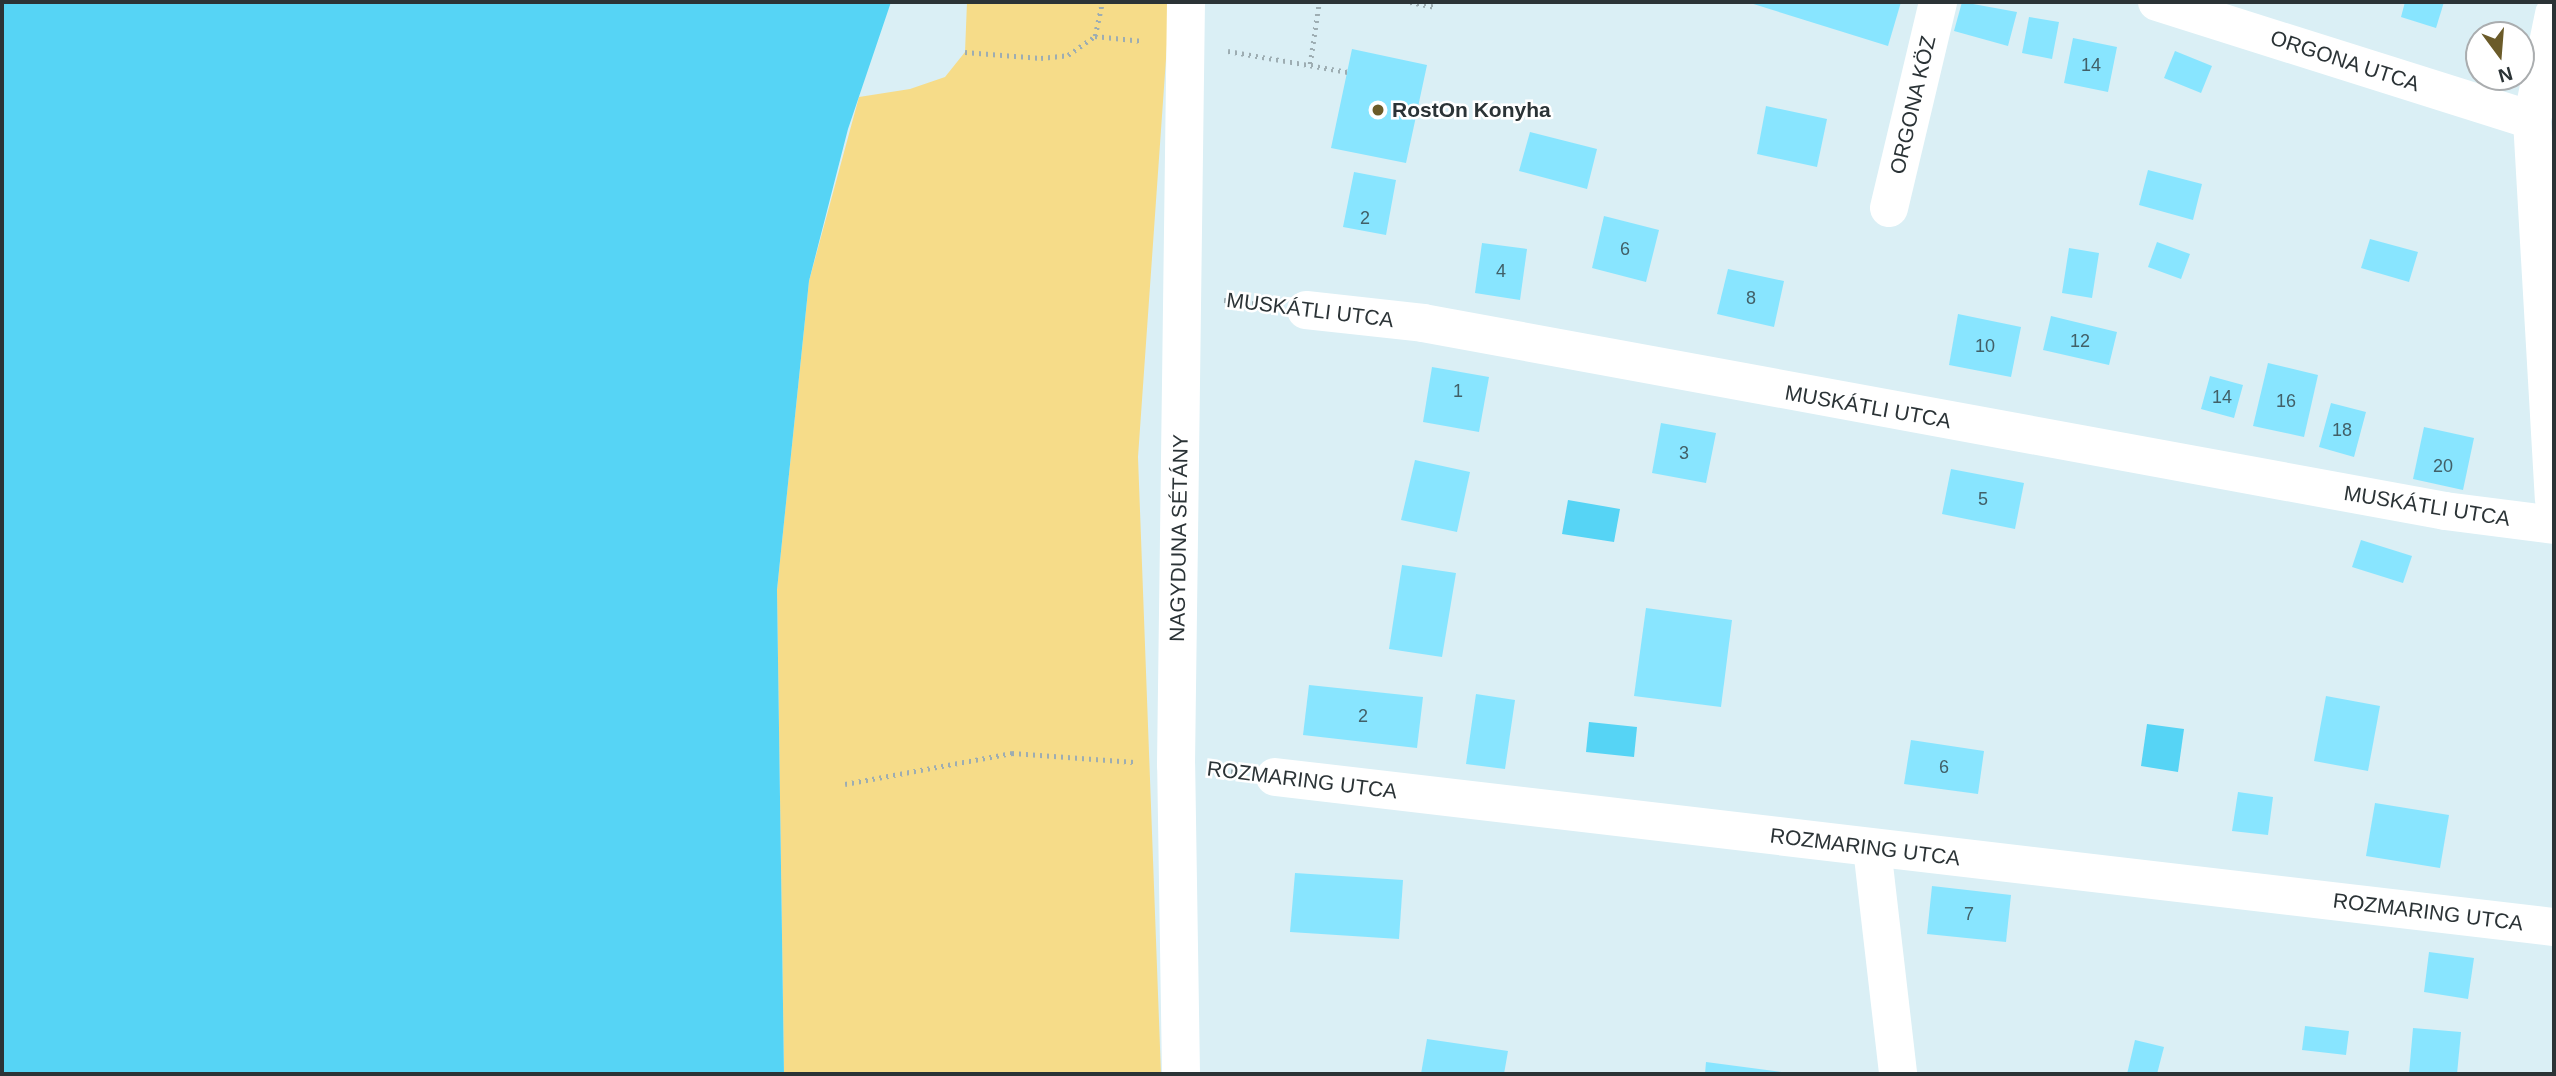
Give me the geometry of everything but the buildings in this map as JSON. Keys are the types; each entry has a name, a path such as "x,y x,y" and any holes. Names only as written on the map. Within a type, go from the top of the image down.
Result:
{"street":[{"name":"NAGYDUNA SÉTÁNY","path":"1181,1074 1176,765 1186,2"},
{"name":"ORGONA KÖZ","path":"1889,208 1938,2"},
{"name":"ORGONA UTCA","path":"2157,2 2532,120"},
{"path":"2552,38 2532,120 2554,499"},
{"name":"MUSKÁTLI UTCA","path":"1306,310 1423,323 2417,506 2554,525"},
{"name":"ROZMARING UTCA","path":"1275,777 2554,927"},
{"path":"1872,848 1898,1074"}],"path":[{"path":"965,52 1041,58 1068,55 1095,36 1102,2"},
{"path":"1310,64 1319,2"},
{"path":"1410,2 1435,7"},
{"path":"1248,53 1348,72"},
{"name":"MUSKÁTLI UTCA","path":"1182,295 1306,310"},
{"name":"ROZMARING UTCA","path":"845,784 1012,753 1176,765 1275,777"}],"shaded area":[{"path":"967,2 1170,2 1138,457 1161,1074 784,1074 777,590 809,281 859,97 910,89 945,77 965,52"}],"water":[{"path":"2,2 891,2 848,129 809,281 777,590 784,1074 2,1074"},
{"path":"1568,500 1620,509 1614,542 1562,534"},
{"path":"1589,722 1637,727 1634,757 1586,752"},
{"path":"2147,724 2184,729 2178,772 2141,766"}],"place":[{"name":"RostOn Konyha","path":"1378,110"}]}
